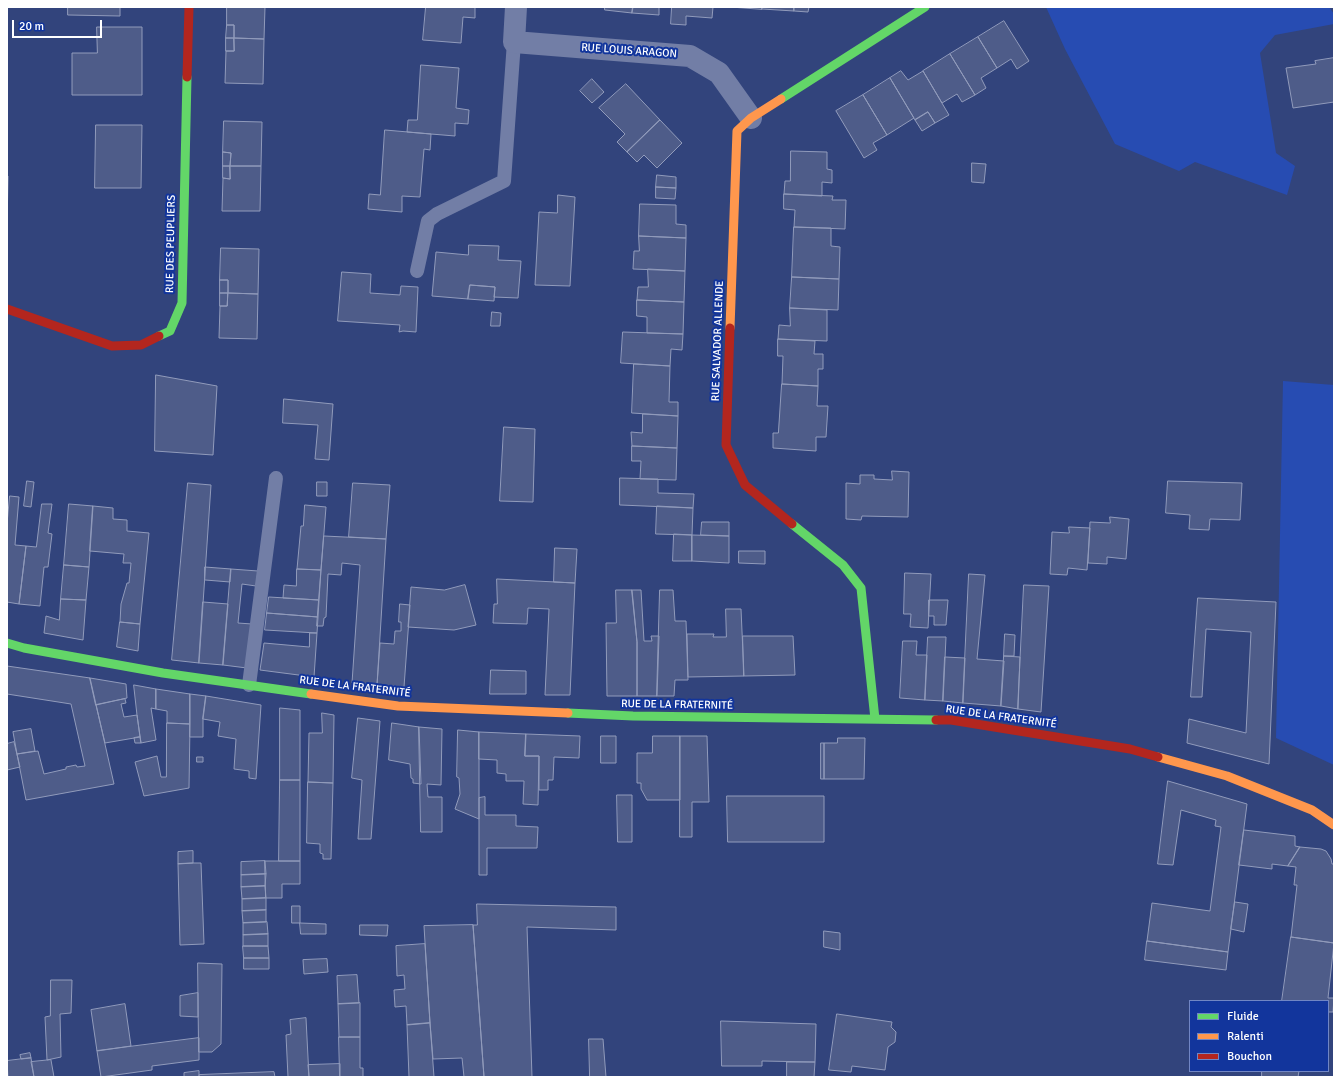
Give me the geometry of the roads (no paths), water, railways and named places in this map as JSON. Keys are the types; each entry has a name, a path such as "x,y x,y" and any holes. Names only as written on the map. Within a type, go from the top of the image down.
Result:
{"street":[{"name":"RUE DES PEUPLIERS","path":"7,309 112,346 141,344 170,332 182,303 189,7"},
{"path":"514,42 516,7"},
{"name":"RUE SALVADOR ALLENDE","path":"875,719 861,588 843,565 745,485 726,444 737,131 751,118 924,7"},
{"name":"RUE LOUIS ARAGON","path":"514,42 690,56 719,72 751,118"},
{"name":"RUE DE LA FRATERNITÉ","path":"7,643 24,648 163,673 398,706 633,716 951,720 1130,749 1227,776 1312,810 1334,825"}],"lane":[{"path":"417,271 428,221 437,214 504,181 514,42"},
{"path":"249,685 276,478"}]}
